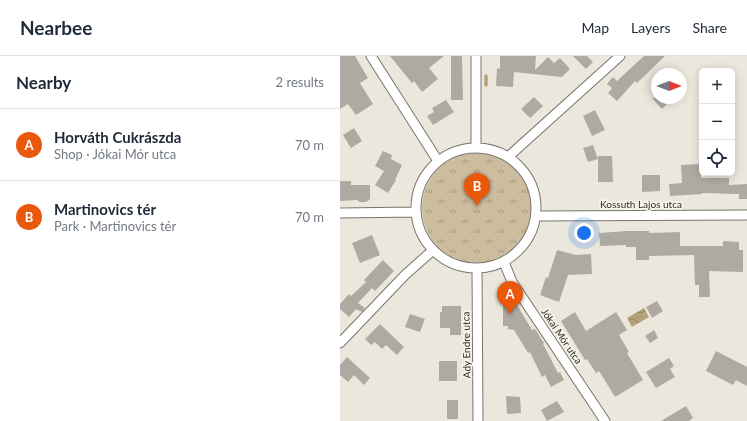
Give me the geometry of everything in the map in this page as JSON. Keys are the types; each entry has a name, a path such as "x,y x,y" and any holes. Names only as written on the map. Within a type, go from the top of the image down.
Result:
{"street":[{"path":"371,56 438,161"},
{"path":"476,56 476,148"},
{"path":"508,157 620,56"},
{"path":"476,148 492,150 508,157 521,168 530,182 536,199 536,216 530,235 519,251 504,262 490,267 477,269 461,267 445,261 432,251 423,238 417,223 415,212 417,193 425,175 438,161 450,154 464,149 476,148"},
{"path":"340,214 415,212"},
{"name":"Kossuth Lajos utca","path":"536,216 747,215"},
{"path":"340,343 405,275 432,251"},
{"name":"Jókai Mór utca","path":"504,262 512,282 605,421"},
{"name":"Ady Endre utca","path":"477,269 478,421"}],"green space":[{"path":"477,153 498,158 516,169 527,187 532,208 527,229 516,247 498,258 477,263 456,258 438,247 427,229 422,208 427,187 438,169 456,158"}],"water":[{"path":"644,308 649,317 632,327 627,318"}],"building":[{"path":"340,56 355,56 368,78 360,83 373,104 356,115 348,104 340,109"},
{"path":"390,56 444,56 429,68 438,79 422,92 414,81 412,83"},
{"path":"451,56 462,56 463,100 451,100"},
{"path":"500,56 536,56 535,70 548,57 554,63 560,58 570,69 562,77 514,72 513,87 496,86 497,68 500,69"},
{"path":"573,56 587,56 593,62 586,69"},
{"path":"644,56 665,56 637,83 635,81 617,101 608,93 612,88 607,84 613,77 617,81"},
{"path":"534,97 543,106 530,118 521,109"},
{"path":"446,100 454,112 433,125 427,116 434,112 432,108"},
{"path":"657,104 667,104 662,109"},
{"path":"595,110 605,130 592,136 583,116"},
{"path":"354,128 362,141 351,148 343,135"},
{"path":"593,145 598,159 588,162 583,148"},
{"path":"383,151 392,155 391,159 402,165 396,180 388,193 375,185 384,171 375,166"},
{"path":"598,156 612,156 613,182 598,182"},
{"path":"699,164 699,176 701,176 701,178 729,178 729,185 747,184 747,199 739,199 739,194 702,193 670,196 669,184 682,183 681,165"},
{"path":"642,175 660,175 660,191 642,192"},
{"path":"340,181 351,181 351,185 370,185 370,199 366,202 360,202 357,200 340,201"},
{"path":"649,231 649,233 680,232 680,246 723,246 723,241 739,242 739,250 743,250 743,272 709,271 710,297 699,297 699,285 695,285 694,255 649,256 649,260 636,260 636,247 626,247 626,245 600,246 599,233"},
{"path":"372,235 380,255 360,263 352,243"},
{"path":"557,250 576,255 591,254 592,274 568,275 559,302 540,295 546,277 548,278"},
{"path":"383,260 394,271 375,291 372,288 358,303 365,308 362,312 356,309 349,317 340,309 340,304 349,294 351,296 366,282 364,280"},
{"path":"657,301 663,311 652,318 646,307"},
{"path":"503,304 517,305 532,330 535,329 544,343 543,344 558,373 560,372 564,380 551,387 545,375 542,377 530,352 528,353 514,330 508,329 508,326 503,326"},
{"path":"442,306 461,306 461,335 450,335 450,328 440,328 440,312 442,312"},
{"path":"575,312 586,331 616,312 627,330 619,335 629,352 627,353 643,380 615,397 599,371 596,373 587,359 585,360 561,321"},
{"path":"410,314 425,319 420,332 405,327"},
{"path":"380,324 404,347 397,355 386,345 382,349 375,342 371,345 365,339"},
{"path":"654,330 658,338 650,343 645,336"},
{"path":"716,351 747,367 747,386 736,380 733,385 706,371"},
{"path":"347,357 370,378 364,385 354,375 348,382 340,375 340,365"},
{"path":"669,358 674,366 670,369 675,377 656,388 646,372"},
{"path":"439,361 457,361 457,381 439,381"},
{"path":"506,396 520,397 521,413 507,414"},
{"path":"447,400 458,400 458,419 447,419"},
{"path":"557,401 564,412 547,421 541,410"},
{"path":"686,406 693,418 689,421 661,421"}],"waterway":[{"path":"486,76 486,85"}],"place":[{"name":"Martinovics tér","path":"477,206"},
{"name":"Horváth Cukrászda","path":"510,314"}]}
